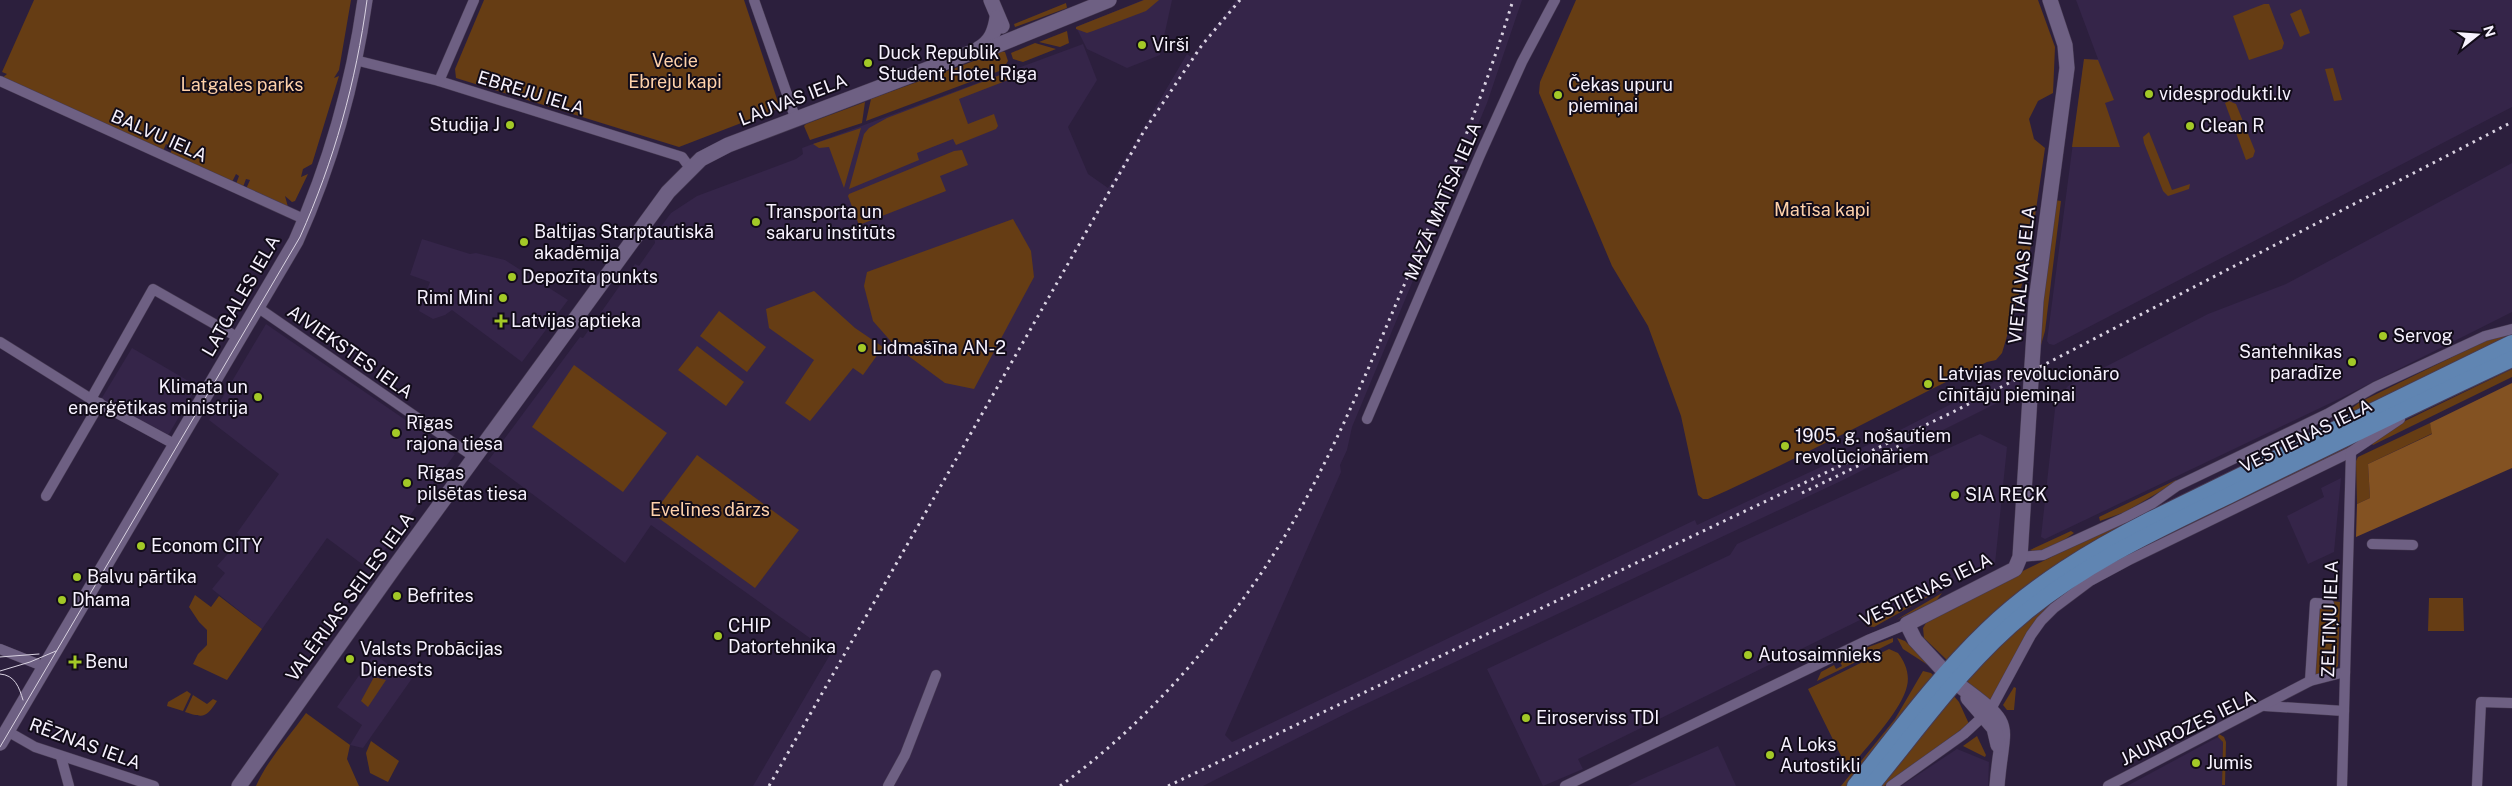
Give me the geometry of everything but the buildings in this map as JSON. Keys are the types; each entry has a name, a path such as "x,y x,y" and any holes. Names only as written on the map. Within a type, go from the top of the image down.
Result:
{"main road":[{"name":"VESTIENAS IELA","path":"1948,674 1994,624 2019,602 2104,543 2512,343"},
{"name":"VESTIENAS IELA","path":"1948,674 1974,660 2024,614 2052,592 2109,555 2512,359"},
{"path":"1855,786 1948,674"},
{"path":"1871,786 1948,674"}],"street":[{"name":"LATGALES IELA","path":"3,737 296,241 306,220 345,110 365,0"},
{"path":"439,81 474,0"},
{"path":"754,0 796,120"},
{"path":"991,0 997,18 1010,40"},
{"name":"LAUVAS IELA","path":"690,168 701,159 728,145 970,53 1010,40 1109,0"},
{"name":"MAZĀ MATĪSA IELA","path":"1367,419 1480,155 1522,62 1555,0"},
{"name":"VIETALVAS IELA","path":"2020,558 2036,301 2066,68 2065,45 2050,0"},
{"path":"970,53 985,45 992,35 997,18"},
{"name":"EBREJU IELA","path":"355,60 439,81 682,157 690,168"},
{"name":"BALVU IELA","path":"0,81 306,220"},
{"name":"VALĒRIJAS SEILES IELA","path":"239,786 474,457 641,228 668,192 690,168"},
{"path":"46,496 153,288 239,338"},
{"name":"AIVIEKSTES IELA","path":"257,308 474,457"},
{"name":"VESTIENAS IELA","path":"1566,786 1868,640 1907,624 2015,569 2020,558 2043,555 2124,518 2153,503 2177,486 2297,429 2375,387 2485,336 2512,321"},
{"name":"VESTIENAS IELA","path":"2485,336 2512,329"},
{"path":"0,342 95,401 176,445"},
{"path":"1891,786 1964,734 1986,713 2031,634 2041,621 2054,608 2090,581 2129,560 2351,452 2429,398"},
{"name":"VESTIENAS IELA","path":"2264,464 2280,450 2297,429"},
{"name":"ZELTIŅU IELA","path":"2342,786 2351,452"},
{"path":"2372,544 2413,545"},
{"path":"2310,681 2315,603 2328,604"},
{"path":"1907,624 1915,640 1948,674"},
{"path":"0,649 45,667"},
{"path":"2264,706 2310,681 2345,672"},
{"path":"888,786 905,755 936,675"},
{"path":"2477,786 2481,702 2512,703"},
{"name":"JAUNROZES IELA","path":"2108,786 2264,706 2344,711"},
{"path":"1986,713 2003,726 2003,744 2000,753 1997,786"},
{"name":"RĒZNAS IELA","path":"3,737 154,786"},
{"path":"62,757 69,786"}],"shaded area":[{"name":"Virši","path":"1143,0 1172,0 1160,55 1127,68 1087,49 1076,27"},
{"path":"1236,0 1522,0 1487,103 1352,427 1347,450 1340,465 1341,472 1225,735 1232,742 1695,520 1697,525 1904,428 2020,369 2019,392 1841,481 1355,709 1203,786 753,786 831,653 651,525 625,563 488,461 580,337 583,338 635,264 639,266 655,243 654,236 671,213 697,196 796,159 803,154 802,148 1083,44 1097,80 1068,127 1088,174 1108,188 1187,54 1191,57"},
{"path":"2076,0 2512,0 2512,107 2054,345 2049,344 2047,341 2084,59 2098,59"},
{"path":"2512,163 2512,312 2341,398 2045,539 2041,537 2056,400 2068,386 2208,314 2286,284"},
{"path":"422,239 470,254 476,253 505,260 568,300 522,362 452,310 445,315 433,319 419,311 430,282 410,275"},
{"path":"266,324 455,454 370,570 327,538 262,629 212,589 225,573 217,566 242,538 237,533 279,474 209,420"},
{"path":"132,348 197,386 166,439 100,401"},
{"path":"2512,383 2512,468 2356,537 2357,504 2370,498 2368,464 2432,434 2430,423"},
{"path":"1980,434 2007,447 1995,564 1947,584 1942,589 1876,620 1872,614 1578,759 1583,769 1543,786 1487,669 1730,555 1737,544"},
{"path":"2341,478 2334,552 2308,564 2287,516 2324,497 2321,488"},
{"path":"374,654 400,673 409,662 420,667 363,748 350,745 362,725 337,707"},
{"name":"Jumis","path":"2218,737 2223,742 2222,786 2127,786"},
{"path":"1718,746 1736,786 1628,786 1642,779"},
{"path":"1957,749 1989,762 1988,786 1901,786"}],"green space":[{"name":"Latgales parks","path":"34,0 351,0 339,70 334,78 339,76 312,164 303,169 301,177 308,174 295,201 292,202 285,196 288,207 246,189 250,180 246,179 243,187 236,184 239,176 236,174 232,182 170,154 173,147 166,144 163,151 2,78 7,74 2,72"},
{"name":"Vecie Ebreju kapi","path":"484,0 744,0 780,108 679,147 456,78 455,69"},
{"path":"1144,0 1159,0 1146,11 1093,31 1087,33 1076,29 1076,27"},
{"name":"Matīsa kapi","path":"1576,0 2038,0 2055,47 2053,93 2038,101 2029,119 2034,139 2045,148 2028,264 2002,353 1996,360 1987,362 1917,396 1743,483 1708,499 1703,499 1698,495 1681,416 1648,326 1612,266 1539,93 1540,82"},
{"path":"1066,3 1067,8 1015,27 1014,24"},
{"path":"2264,4 2269,4 2284,43 2282,49 2249,60 2233,16"},
{"path":"2301,9 2310,33 2300,37 2290,14"},
{"path":"1067,31 1069,43 1060,47 1039,42"},
{"path":"1035,43 1056,49 1023,62 1013,59 1011,53"},
{"path":"1001,51 1005,52 1008,61 1002,70 866,121 871,99"},
{"path":"2084,59 2098,60 2114,100 2105,103 2120,147 2072,147"},
{"path":"2333,68 2342,100 2334,101 2325,69"},
{"path":"1003,74 1008,80 959,99 968,124 994,114 998,126 996,129 956,145 953,139 917,153 919,160 849,189 864,134 869,128 887,118"},
{"path":"2229,101 2236,104 2255,151 2253,157 2246,160 2225,103"},
{"path":"865,102 862,123 810,140 804,126 806,124"},
{"path":"861,128 844,188 829,147 819,148 813,144"},
{"path":"2149,132 2172,190 2190,184 2189,189 2168,196 2163,191 2144,143 2143,137"},
{"path":"962,150 968,165 940,176 946,191 859,225 848,196 849,194 954,151"},
{"path":"2055,200 2061,201 2045,331 2039,352 2040,319"},
{"path":"1013,219 1031,251 1034,277 974,389 945,383 895,346 873,321 864,286 867,272"},
{"path":"814,291 855,328 883,347 863,375 853,368 810,421 785,403 814,360 769,328 766,309"},
{"path":"719,311 766,347 747,372 700,336"},
{"path":"2512,331 2512,338 2335,421 2360,402 2489,339"},
{"path":"697,346 744,382 726,406 678,370"},
{"path":"574,365 667,433 623,492 532,427"},
{"path":"2512,369 2512,377 2372,444 2405,421"},
{"path":"2430,423 2433,433 2368,464 2370,498 2357,504 2356,461 2358,457"},
{"path":"2362,438 2362,441 2060,599 1990,700 1986,700 1965,679 1981,661 2051,598 2117,557"},
{"name":"Evelīnes dārzs","path":"697,455 799,530 755,588 653,514"},
{"path":"2176,480 2178,481 2125,512 2100,521 2099,517"},
{"path":"2155,506 2158,507 2043,574 2019,593 1948,661 1924,638 1923,628 1926,623 1976,594"},
{"path":"2071,531 2074,533 2052,548 2034,552 2030,550"},
{"path":"1942,589 1874,627 1866,626 1863,618 1872,614 1877,620"},
{"path":"1942,593 1936,601 1896,620"},
{"path":"195,595 211,607 219,596 262,629 227,680 193,664 198,654 207,645 207,630 189,607"},
{"path":"2429,598 2463,598 2464,631 2428,631"},
{"path":"2331,601 2340,602 2338,666 2333,671 2316,675 2317,612 2320,609 2330,609"},
{"path":"1893,638 1893,642 1867,655 1852,653"},
{"path":"1897,638 1905,641 1931,667 1903,649"},
{"path":"1889,649 1898,653 1905,664 1908,677 1904,696 1890,718 1848,770 1808,689"},
{"path":"1854,657 1860,660 1817,681 1821,672 1834,665 1836,669 1842,666 1840,662"},
{"path":"1923,671 1934,676 1848,786 1841,786 1895,719"},
{"path":"374,677 386,680 368,707 361,701"},
{"path":"2014,687 2016,688 2014,710 2007,710 2003,705"},
{"path":"187,691 191,694 183,711 167,706 168,702"},
{"path":"193,695 207,704 213,699 217,701 207,714 201,716 185,712"},
{"path":"1953,695 1959,702 1969,724 1884,786 1879,786"},
{"path":"306,713 350,745 347,759 359,786 256,786 273,757"},
{"path":"2219,734 2224,737 2226,742 2225,785 2222,785 2223,742 2218,737"},
{"path":"1977,736 1986,755 1985,757 1963,746"},
{"path":"371,741 399,761 388,782 370,773 366,753"}],"tram line":[{"path":"0,747 300,237 323,179 342,121 357,61 367,0"},
{"path":"0,671 30,662 56,651"},
{"path":"0,657 39,654"},
{"path":"0,674 13,679 18,686 23,700"}],"railway":[{"path":"769,786 1144,131 1202,45 1240,0"},
{"path":"1060,786 1120,738 1148,711 1201,653 1249,591 1290,528 1342,428 1373,359 1476,110 1513,0"},
{"path":"1168,786 1953,412 2512,122"},
{"path":"1802,493 1903,444"}],"place":[{"name":"Virši","path":"1142,45"},
{"name":"Duck Republik Student Hotel Riga","path":"868,63"},
{"name":"videsprodukti.lv","path":"2149,94"},
{"name":"Čekas upuru piemiņai","path":"1558,95"},
{"name":"Studija J","path":"510,125"},
{"name":"Clean R","path":"2190,126"},
{"name":"Transporta un sakaru institūts","path":"756,222"},
{"name":"Baltijas Starptautiskā akadēmija","path":"524,242"},
{"name":"Depozīta punkts","path":"512,277"},
{"name":"Rimi Mini","path":"503,298"},
{"name":"Latvijas aptieka","path":"501,321"},
{"name":"Servog","path":"2383,336"},
{"name":"Lidmašīna AN-2","path":"862,348"},
{"name":"Santehnikas paradīze","path":"2352,362"},
{"name":"Latvijas revolucionāro cīnītāju piemiņai","path":"1928,384"},
{"name":"Klimata un enerģētikas ministrija","path":"258,397"},
{"name":"Rīgas rajona tiesa","path":"396,433"},
{"name":"1905. g. nošautiem revolūcionāriem","path":"1785,446"},
{"name":"Rīgas pilsētas tiesa","path":"407,483"},
{"name":"SIA RECK","path":"1955,495"},
{"name":"Econom CITY","path":"141,546"},
{"name":"Balvu pārtika","path":"77,577"},
{"name":"Befrites","path":"397,596"},
{"name":"Dhama","path":"62,600"},
{"name":"CHIP Datortehnika","path":"718,636"},
{"name":"Autosaimnieks","path":"1748,655"},
{"name":"Valsts Probācijas Dienests","path":"350,659"},
{"name":"Benu","path":"75,662"},
{"name":"Eiroserviss TDI","path":"1526,718"},
{"name":"A Loks Autostikli","path":"1770,755"},
{"name":"Jumis","path":"2196,763"}]}
